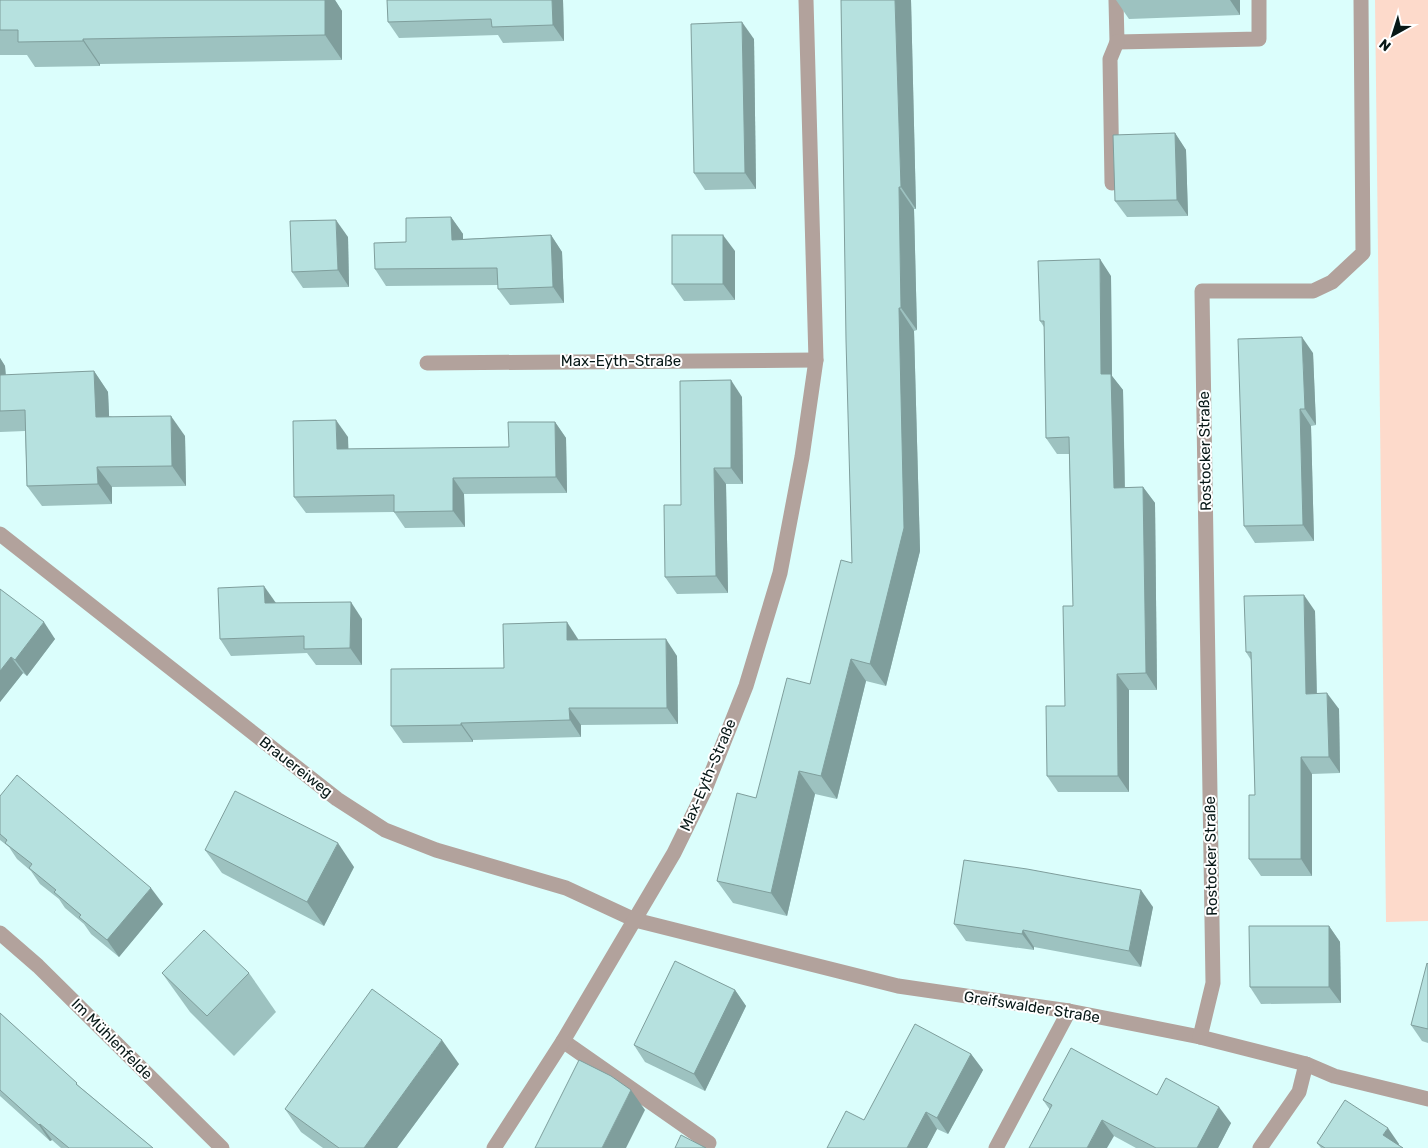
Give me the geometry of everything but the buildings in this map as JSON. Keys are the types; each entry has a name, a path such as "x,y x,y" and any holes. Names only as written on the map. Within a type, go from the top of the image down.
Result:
{"street":[{"name":"Max-Eyth-Straße","path":"494,1148 563,1041 674,853 704,792 746,686 780,573 802,457 816,360 806,0"},
{"path":"1112,183 1110,59 1118,42 1116,0"},
{"path":"1118,42 1259,39 1259,0"},
{"name":"Rostocker Straße","path":"1200,1037 1213,983 1202,291 1313,291 1332,282 1363,254 1361,0"},
{"name":"Max-Eyth-Straße","path":"427,363 816,360"},
{"name":"Brauereiweg","path":"0,534 337,799 385,830 436,850 566,888 635,920"},
{"name":"Greifswalder Straße","path":"635,920 898,986 1069,1011 1200,1037 1306,1064 1334,1076 1428,1099"},
{"name":"Im Mühlenfelde","path":"0,933 38,966 222,1148"},
{"path":"996,1148 1069,1011"},
{"path":"563,1041 709,1143"},
{"path":"1260,1148 1299,1092 1306,1064"}],"shaded area":[{"path":"1375,0 1428,0 1428,921 1386,922"}]}
